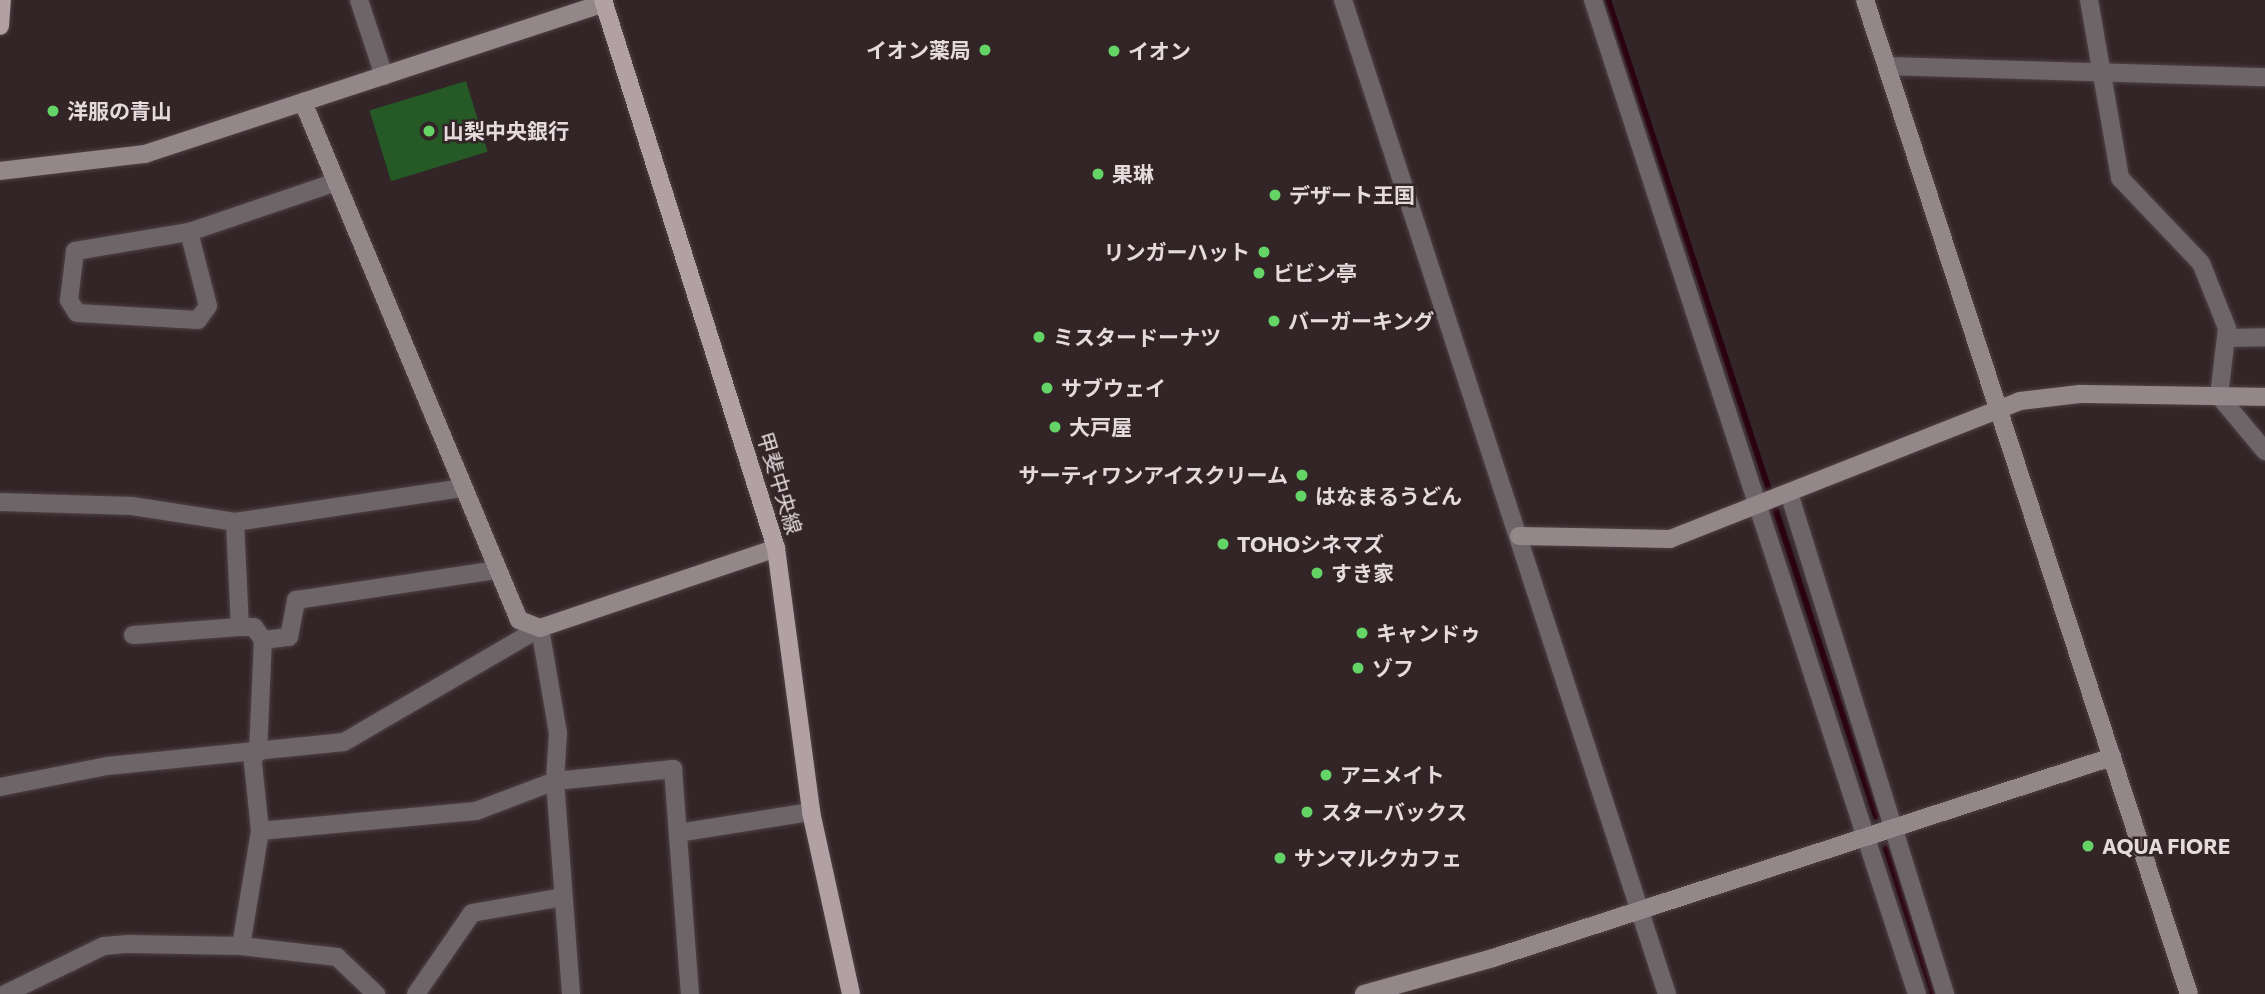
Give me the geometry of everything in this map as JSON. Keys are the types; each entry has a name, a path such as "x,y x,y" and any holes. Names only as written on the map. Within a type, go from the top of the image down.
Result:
{"main road":[{"path":"0,26 2,0"},
{"name":"甲斐中央線","path":"603,1 776,548 811,812 851,994"}],"street":[{"path":"359,0 384,76"},
{"path":"1343,0 1667,994"},
{"path":"1593,0 1755,507 1917,994"},
{"path":"1865,0 2189,994"},
{"path":"2089,0 2120,178 2202,263 2226,338 2219,396 2265,452"},
{"path":"0,171 145,154 603,1"},
{"path":"1886,66 2101,70 2265,77"},
{"path":"303,103 519,620 540,628"},
{"path":"189,232 208,306 198,320 77,313 69,300 75,251 189,232 336,182"},
{"path":"2226,338 2265,337"},
{"path":"1519,536 1670,539 1998,408 2080,394 2265,397"},
{"path":"0,502 132,506 235,522 463,488"},
{"path":"1789,493 1945,994"},
{"path":"235,522 240,627"},
{"path":"0,787 107,766 255,753 344,741 540,628 776,548"},
{"path":"263,640 289,638 296,600 497,570"},
{"path":"133,635 254,627 263,640 255,753 260,831 241,946"},
{"path":"540,628 558,733 555,781 571,994"},
{"path":"1364,994 1640,912 2112,757"},
{"path":"260,831 476,811 555,781 673,769 690,994"},
{"path":"678,833 811,812"},
{"path":"416,994 472,913 563,897"},
{"path":"5,994 104,946 241,946 337,957 376,994"}],"building":[{"name":"山梨中央銀行","path":"466,81 488,152 391,181 369,111"}],"waterway":[{"path":"1608,0 1876,816"},
{"path":"1886,849 1933,994"}],"place":[{"name":"イオン薬局","path":"985,50"},
{"name":"イオン","path":"1114,51"},
{"name":"洋服の青山","path":"53,111"},
{"name":"山梨中央銀行","path":"429,131"},
{"name":"果琳","path":"1098,174"},
{"name":"デザート王国","path":"1275,195"},
{"name":"リンガーハット","path":"1264,252"},
{"name":"ビビン亭","path":"1259,273"},
{"name":"バーガーキング","path":"1274,321"},
{"name":"ミスタードーナツ","path":"1039,337"},
{"name":"サブウェイ","path":"1047,388"},
{"name":"大戸屋","path":"1055,427"},
{"name":"サーティワンアイスクリーム","path":"1302,475"},
{"name":"はなまるうどん","path":"1301,496"},
{"name":"TOHOシネマズ","path":"1223,544"},
{"name":"すき家","path":"1317,573"},
{"name":"キャンドゥ","path":"1362,633"},
{"name":"ゾフ","path":"1358,668"},
{"name":"アニメイト","path":"1326,775"},
{"name":"スターバックス","path":"1307,812"},
{"name":"AQUA FIORE","path":"2088,846"},
{"name":"サンマルクカフェ","path":"1280,858"}]}
